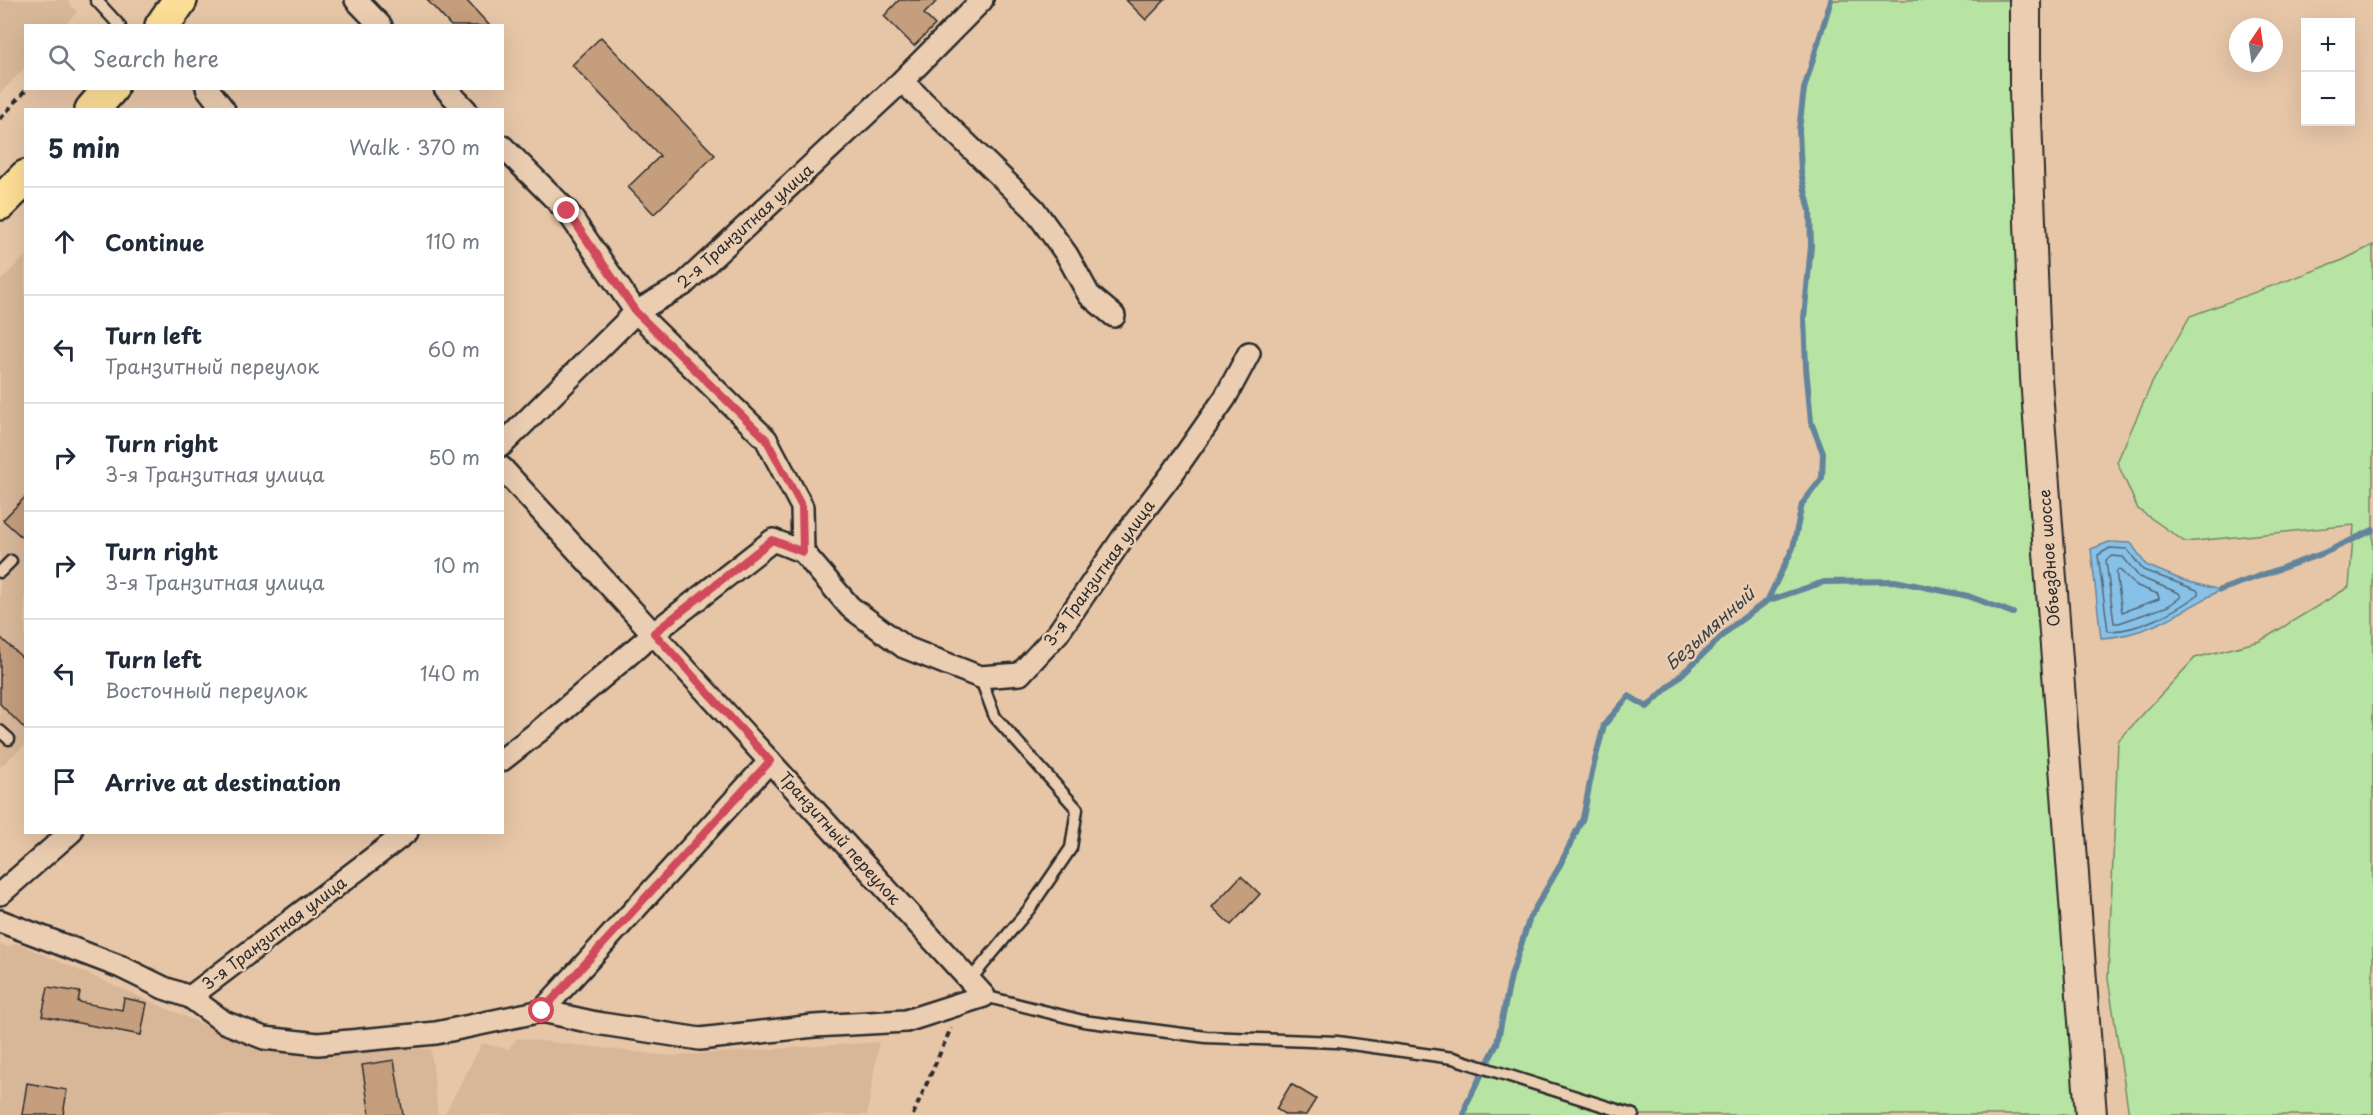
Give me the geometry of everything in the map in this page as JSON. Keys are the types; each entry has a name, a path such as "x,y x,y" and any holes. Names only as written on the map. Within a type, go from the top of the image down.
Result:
{"highway":[{"path":"163,24 180,0"},
{"path":"94,108 109,90"},
{"path":"0,203 24,179"}],"street":[{"path":"356,0 379,24"},
{"name":"2-я Транзитная улица","path":"504,443 636,312 683,285 902,81 982,0"},
{"name":"Объездное шоссе","path":"2025,0 2025,92 2036,378 2091,1115"},
{"path":"902,81 1034,208 1067,255 1089,295 1114,316"},
{"path":"209,90 222,108"},
{"path":"447,90 464,108"},
{"path":"504,148 567,211 636,312 766,439 802,507 803,552"},
{"name":"3-я Транзитная улица","path":"504,758 654,633 772,540 803,552 850,607 904,646 980,677 1020,674 1058,633 1122,539 1172,474 1225,398 1249,353"},
{"name":"Транзитный переулок","path":"504,470 977,988"},
{"path":"542,1011 770,761"},
{"path":"0,894 69,834"},
{"name":"3-я Транзитная улица","path":"0,921 121,967 164,988 190,997 404,834"},
{"path":"190,997 224,1023 264,1038 318,1044 436,1033 542,1011 596,1023 700,1039 814,1026 906,1021 962,1003 977,988"}],"lane":[{"path":"96,0 118,24"},
{"path":"0,572 11,561"},
{"path":"980,677 995,717 1077,809 1071,848 977,988 1094,1022 1206,1037 1337,1042 1453,1058 1633,1115"}],"path":[{"path":"0,119 26,90"},
{"path":"913,1115 962,1003"}],"shaded area":[{"path":"0,0 67,0 77,12 65,24 24,24 24,68 0,94"},
{"path":"24,257 24,746 0,767 0,281"},
{"path":"17,943 260,1049 431,1049 438,1115 0,1115 0,944 8,947"},
{"path":"517,1038 670,1056 879,1042 867,1115 444,1115 482,1043 508,1049"}],"green space":[{"path":"1831,0 2025,0 2091,1115 1464,1115 1466,1105 1497,1044 1511,976 1530,917 1558,869 1583,818 1604,725 1629,696 1648,706 1734,625 1767,601 1793,548 1802,504 1822,478 1823,453 1811,422 1806,367 1804,318 1811,246 1810,211 1801,173 1799,130 1804,89"},
{"path":"2373,245 2373,1115 2129,1115 2108,978 2118,741 2195,658 2260,641 2349,587 2354,525 2185,542 2138,509 2117,462 2152,383 2190,316 2343,260"}],"water":[{"path":"2109,542 2131,543 2146,565 2182,580 2220,590 2149,628 2134,633 2101,638 2091,549"}],"building":[{"path":"427,0 466,0 488,24 449,24"},
{"path":"899,0 938,0 924,14 935,25 914,46 884,16"},
{"path":"1126,0 1165,0 1146,20"},
{"path":"601,37 715,155 654,214 628,187 660,156 572,65"},
{"path":"24,498 24,539 3,520"},
{"path":"0,637 24,659 24,728 0,704"},
{"path":"1241,876 1260,894 1231,925 1212,907"},
{"path":"48,987 80,992 78,1002 122,1010 124,998 147,1003 141,1035 42,1016"},
{"path":"394,1060 403,1115 370,1115 362,1065"},
{"path":"27,1083 67,1090 63,1115 22,1115"},
{"path":"1291,1084 1316,1099 1306,1115 1286,1115 1276,1109"}],"waterway":[{"name":"Безымянный","path":"1464,1115 1466,1105 1497,1044 1511,976 1530,917 1558,869 1583,818 1604,725 1629,696 1647,707 1734,625 1767,601 1793,548 1802,504 1822,478 1823,453 1811,422 1806,367 1804,318 1811,246 1810,211 1801,173 1799,130 1804,89 1831,0"},
{"path":"2220,590 2324,553 2373,530"},
{"path":"1767,601 1824,582 1895,581 1968,596 2013,613"}],"route":[{"path":"542,1011 770,761 654,633 772,540 803,552 802,507 766,439 636,312 567,211"}]}
